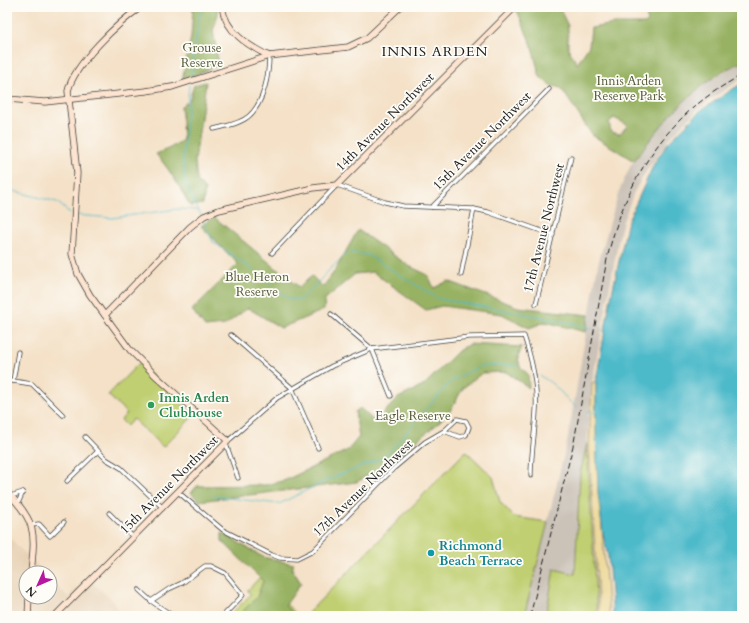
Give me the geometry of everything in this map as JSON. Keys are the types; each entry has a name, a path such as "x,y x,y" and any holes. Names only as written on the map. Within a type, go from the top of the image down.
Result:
{"street":[{"path":"141,7 107,36 74,73 68,91 77,173 72,254 74,264 82,282 126,345 227,442 238,478"},
{"path":"222,7 226,22 232,30 245,42 269,56"},
{"path":"7,99 29,102 69,100 172,87 269,56 348,47 367,38 400,7"},
{"name":"14th Avenue Northwest","path":"272,253 337,185 515,7"},
{"path":"214,129 239,122 248,117 254,110 260,100 264,87 269,67 269,56"},
{"name":"15th Avenue Northwest","path":"432,207 549,89"},
{"name":"17th Avenue Northwest","path":"536,304 571,157"},
{"path":"105,315 190,227 204,216 219,210 299,191 337,185 385,202 403,206 474,209 488,212 553,235"},
{"path":"461,275 474,209"},
{"path":"331,314 372,349 391,396"},
{"path":"231,335 292,388 318,448"},
{"name":"15th Avenue Northwest","path":"55,616 227,442 259,412 292,388 332,366 372,349 469,337 524,336 532,357 536,388 536,410 531,476"},
{"path":"13,381 18,352"},
{"path":"7,380 32,384 63,415"},
{"name":"17th Avenue Northwest","path":"178,492 212,522 234,537 280,558 297,560 313,551 393,469 425,442 458,419 466,421 468,427 466,435 460,437 444,430"},
{"path":"85,437 106,459 121,468 163,508"},
{"path":"67,481 98,451"},
{"path":"9,494 23,492 18,503"},
{"path":"9,494 27,514 32,526 34,544 32,565"},
{"path":"109,513 134,537"},
{"path":"32,526 39,524 50,536 64,522"},
{"path":"151,601 169,589 182,583 205,566 211,566 220,569 243,595 223,616"},
{"path":"140,590 151,601 173,616"},
{"path":"28,616 29,605"}],"shaded area":[{"path":"742,62 742,79 697,110 670,138 645,173 634,192 623,221 619,237 591,389 587,444 580,474 575,574 554,570 546,616 524,616 567,443 598,264 619,191 631,165 667,117 708,82"},
{"path":"8,536 36,565 18,565 18,605 58,605 58,587 68,597 87,578 111,599 123,616 7,616 11,607 7,597"}],"green space":[{"name":"Grouse Reserve","path":"193,7 217,7 218,14 213,31 219,65 182,80 191,37"},
{"name":"Innis Arden Reserve Park","path":"519,7 559,7 568,26 568,48 577,64 589,46 591,28 614,24 645,24 648,21 644,9 645,7 742,7 742,62 725,70 695,92 669,117 634,161 592,135 561,88 550,85 540,77 531,44 517,10","holes":["614,118 627,126 620,134 611,132 609,122"]},
{"path":"206,82 195,161 197,181 205,190 203,204 190,206 166,166 156,154 183,140 181,106 189,101 194,85"},
{"name":"Blue Heron Reserve","path":"214,217 299,287 312,276 323,287 334,272 358,230 409,266 428,275 434,288 448,281 518,307 589,315 586,332 545,322 529,328 502,314 442,306 426,310 373,272 355,274 325,299 324,310 281,328 248,308 225,325 205,327 192,310 238,264 201,226"},
{"name":"Eagle Reserve","path":"469,344 522,347 518,357 520,367 528,374 529,388 506,372 482,373 463,388 450,411 436,425 386,465 357,482 199,501 191,493 197,486 265,485 286,480 348,450 359,437 355,412 360,408 375,422 398,398 423,386 458,351"},
{"name":"Innis Arden Clubhouse","path":"139,363 194,415 163,447 133,419 127,426 121,420 127,413 108,395"},
{"path":"587,444 597,616 546,616 554,569 575,574 580,474"},
{"path":"466,451 493,477 500,502 514,517 548,522 524,616 305,616"},
{"path":"222,533 263,557 294,564 292,569 301,583 285,606 296,616 238,616 257,597 263,581 222,541"},
{"path":"260,577 297,615 296,616 237,616 233,612 251,594 247,591"}],"sand":[{"path":"596,381 598,470 609,616 599,616 589,447 592,383"}],"water":[{"path":"742,83 742,616 613,616 608,556 603,534 598,493 596,381 610,302 628,221 654,164 668,143 700,111"}],"waterway":[{"path":"190,80 201,7"},
{"path":"189,85 183,157 185,184 201,215"},
{"path":"7,187 14,191 57,202 71,214"},
{"path":"76,215 112,218 177,209 198,210"},
{"path":"203,220 213,242 246,265 289,299 300,300 342,257 349,252 368,255 439,299 537,316 592,328"},
{"path":"213,496 279,504 325,481 385,457 451,381 481,366 518,365"},
{"path":"540,376 546,379 576,407"},
{"path":"588,411 596,413"}],"railway":[{"path":"530,616 574,442 607,259 615,229 638,175 671,129 692,109 715,91 742,75"}],"place":[{"name":"Innis Arden Clubhouse","path":"151,405"},
{"name":"Richmond Beach Terrace","path":"431,553"}],"district":[{"name":"INNIS ARDEN","path":"435,51"}]}
